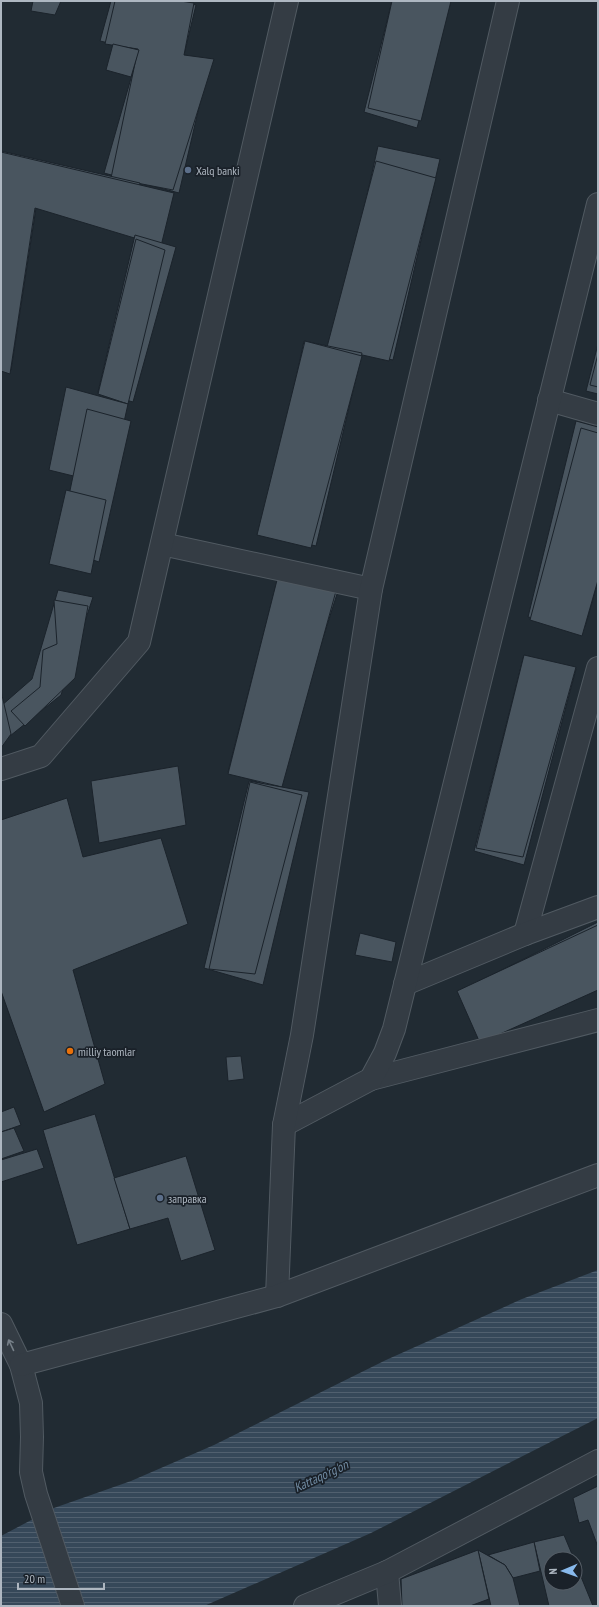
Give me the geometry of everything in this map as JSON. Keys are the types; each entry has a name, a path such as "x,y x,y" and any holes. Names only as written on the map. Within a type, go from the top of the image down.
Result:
{"street":[{"path":"1,769 41,756 139,642 287,1"},
{"path":"277,1296 284,1125 302,1035 371,589 508,1"},
{"path":"371,1079 385,1053 394,1029 598,204"},
{"path":"549,400 598,414"},
{"path":"162,544 371,589"},
{"path":"525,934 598,668"},
{"path":"405,984 525,934 598,907"},
{"path":"284,1125 371,1079 598,1020"},
{"path":"21,1366 277,1296 598,1175"},
{"path":"1,1324 21,1366 31,1403 31,1472 36,1494 72,1606"},
{"path":"305,1606 387,1572 598,1461"},
{"path":"387,1572 390,1606"}],"water":[{"name":"Kattaqo'rg'on","path":"598,1270 598,1418 371,1533 204,1606 1,1606 1,1536 54,1508 131,1481 214,1445 386,1360 522,1299"}],"building":[{"path":"33,1 61,1 55,15 31,11"},
{"path":"111,1 179,1 196,5 184,55 210,60 179,193 104,173 139,50 100,41"},
{"path":"115,1 180,1 194,3 184,55 214,59 173,190 111,178 138,49 105,44"},
{"path":"392,1 451,1 417,128 364,112"},
{"path":"392,1 451,1 421,121 368,108"},
{"path":"113,44 139,50 131,77 106,70"},
{"path":"378,146 440,159 393,360 333,347"},
{"path":"1,151 140,183 129,226 36,208 11,370 1,367"},
{"path":"1,152 174,193 161,246 35,208 10,374 1,371"},
{"path":"376,161 436,178 389,361 327,347"},
{"path":"135,235 176,247 133,402 98,392"},
{"path":"136,239 165,250 128,404 98,394"},
{"path":"304,341 362,353 316,546 263,533"},
{"path":"305,341 362,356 311,548 257,535"},
{"path":"598,344 598,394 586,391"},
{"path":"598,354 598,387 590,385"},
{"path":"66,387 128,404 110,485 49,470"},
{"path":"87,409 131,421 99,562 58,548"},
{"path":"576,421 598,427 598,581 585,627 528,617"},
{"path":"581,428 598,433 598,580 582,636 530,620"},
{"path":"66,490 106,500 91,574 49,564"},
{"path":"278,578 338,591 275,788 228,772"},
{"path":"277,580 336,591 282,787 228,774"},
{"path":"58,590 93,597 61,695 5,740 1,741 1,706 32,679"},
{"path":"54,600 88,606 75,678 25,726 11,711 40,687 43,650 57,644"},
{"path":"524,655 576,669 524,865 474,851"},
{"path":"524,655 576,667 523,857 476,848"},
{"path":"1,691 11,734 1,748"},
{"path":"178,766 186,825 99,843 91,781"},
{"path":"249,781 309,792 263,985 204,968"},
{"path":"250,782 302,795 255,974 209,969"},
{"path":"67,798 83,857 161,838 188,924 73,970 105,1084 44,1112 1,991 1,820"},
{"path":"598,922 598,984 483,1040 462,990"},
{"path":"598,925 598,990 480,1043 457,991"},
{"path":"360,933 396,942 392,962 355,955"},
{"path":"241,1056 244,1079 228,1081 226,1057"},
{"path":"14,1107 21,1125 1,1132 1,1112"},
{"path":"95,1114 130,1229 77,1245 43,1130"},
{"path":"14,1128 24,1151 1,1159 1,1132"},
{"path":"37,1149 44,1168 1,1182 1,1160"},
{"name":"заправка","path":"186,1156 215,1250 181,1261 168,1218 130,1229 114,1178"},
{"path":"598,1486 598,1547 588,1520 579,1523 573,1498"},
{"path":"564,1535 571,1551 543,1551 543,1580 534,1542"},
{"path":"534,1542 540,1571 513,1578 505,1565 488,1555"},
{"path":"478,1550 505,1565 513,1578 520,1606 491,1606"},
{"path":"478,1550 489,1599 470,1606 402,1606 401,1579"},
{"path":"583,1582 593,1606 549,1606 545,1591 583,1591"}],"place":[{"name":"Xalq banki","path":"188,170"},
{"name":"milliy taomlar","path":"70,1051"},
{"name":"заправка","path":"160,1198"}]}
